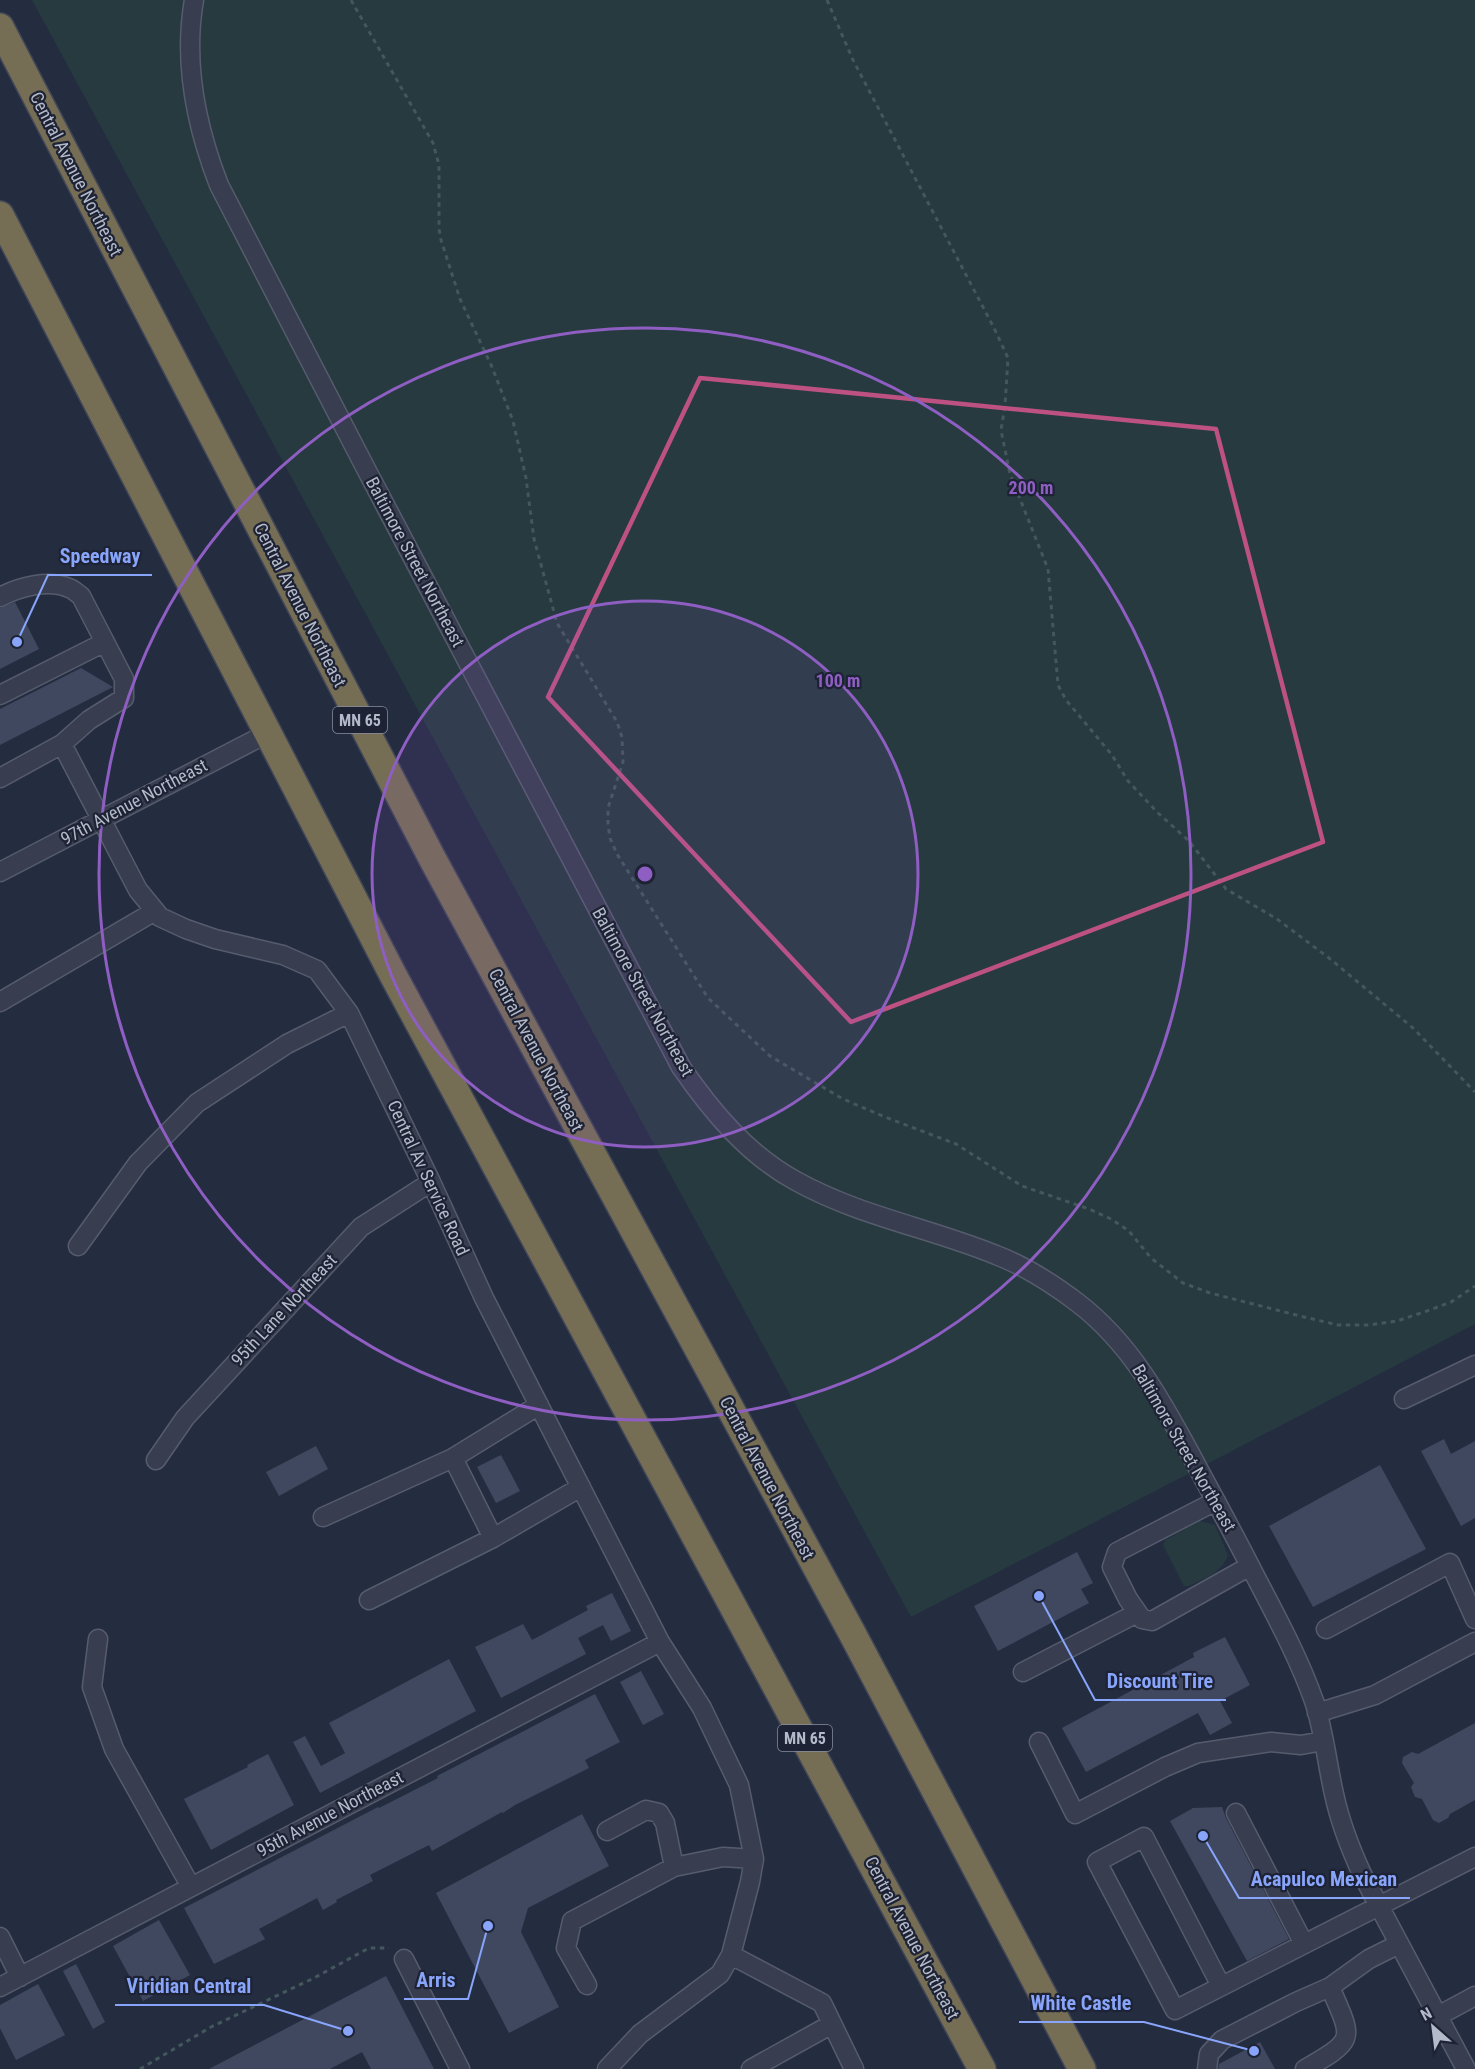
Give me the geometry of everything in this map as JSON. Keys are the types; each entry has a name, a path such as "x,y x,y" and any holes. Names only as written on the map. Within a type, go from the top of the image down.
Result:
{"highway":[{"name":"Central Avenue Northeast","path":"0,27 432,858 852,1634 1082,2069"},
{"name":"Central Avenue Northeast","path":"0,215 393,975 982,2069"}],"street":[{"name":"Baltimore Street Northeast","path":"194,0 190,32 194,101 208,157 219,185 660,1030 693,1084 720,1119 745,1143 794,1180 849,1206 998,1255 1055,1286 1106,1326 1142,1370 1216,1501 1306,1680 1317,1713 1334,1796 1349,1846 1438,2016 1460,2067"},
{"path":"0,597 16,588 50,584 70,588 81,596 124,679 124,698 89,720 62,744 0,778"},
{"path":"0,695 105,642"},
{"name":"97th Avenue Northeast","path":"0,872 268,733"},
{"name":"Central Av Service Road","path":"62,744 138,890 160,917 215,939 283,955 317,970 349,1013 484,1298 660,1642 702,1708 739,1785 754,1859"},
{"path":"0,1002 155,911"},
{"path":"78,1246 138,1162 198,1103 287,1044 349,1013"},
{"name":"95th Lane Northeast","path":"156,1460 185,1418 361,1227 431,1182"},
{"path":"1404,1399 1475,1365"},
{"path":"323,1517 453,1458 539,1405"},
{"path":"453,1458 493,1538"},
{"path":"369,1600 493,1538 581,1487"},
{"path":"1216,1501 1117,1552 1112,1567 1128,1599 1142,1619 1152,1621 1250,1566"},
{"path":"1326,1629 1450,1563 1475,1619"},
{"path":"1023,1672 1137,1613"},
{"path":"98,1639 92,1688 114,1749 191,1887"},
{"name":"95th Avenue Northeast","path":"0,1987 660,1642"},
{"path":"1317,1713 1375,1695 1473,1649"},
{"path":"1039,1742 1075,1814 1165,1767 1198,1753 1271,1742 1301,1745 1323,1741"},
{"path":"607,1831 646,1810 659,1813 665,1823 674,1867"},
{"path":"1236,1813 1304,1944"},
{"path":"1221,1986 1144,1837 1097,1862 1175,2010 1475,1857"},
{"path":"587,1985 567,1948 572,1920 674,1867 723,1857 754,1859 731,1955 720,1974 640,2034 607,2069"},
{"path":"0,1937 20,1977"},
{"path":"1207,2069 1209,2054 1222,2040 1330,1987 1369,1959 1399,1944"},
{"path":"731,1955 822,2003 854,2069"},
{"path":"404,1959 460,2069"},
{"path":"1305,2069 1334,2062 1347,2034 1347,2025 1330,1987"},
{"path":"1438,2016 1475,1996"},
{"path":"752,2069 832,2024"}],"path":[{"path":"351,0 433,143 439,165 441,240 460,299 492,367 513,421 526,478 534,539 557,623 617,722 622,737 623,762 608,808 610,838 616,854 708,998 770,1056 843,1099 956,1144 1022,1186 1089,1209 1110,1219 1129,1231 1151,1258 1182,1283 1210,1293 1338,1325 1397,1321 1451,1302 1475,1286"},
{"path":"827,0 854,60 1008,358 1001,430 1010,474 1048,569 1058,685 1066,700 1112,755 1128,781 1189,841 1226,889 1277,919 1329,958 1413,1028 1475,1092"},
{"path":"140,2069 211,2027 314,1978 369,1948 383,1947 394,1950 404,1959"}],"highlighted area":[{"path":"700,378 1216,429 1323,842 851,1022 548,697"}],"shaded area":[{"path":"32,0 1475,0 1475,1324 911,1617"},
{"path":"1200,1521 1215,1525 1228,1555 1222,1566 1212,1574 1189,1586 1184,1586 1163,1545 1165,1540"}],"building":[{"path":"15,602 39,649 0,669 0,608"},
{"path":"81,668 113,687 0,745 0,709"},
{"path":"1444,1439 1451,1454 1475,1441 1475,1518 1461,1526 1421,1451"},
{"path":"316,1446 328,1469 279,1496 266,1472"},
{"path":"501,1455 520,1491 496,1503 477,1467"},
{"path":"1380,1465 1426,1549 1313,1607 1269,1526"},
{"path":"1077,1552 1093,1583 1081,1589 1089,1603 998,1651 974,1606"},
{"path":"612,1593 631,1631 611,1641 603,1625 578,1638 586,1654 501,1698 475,1647 523,1624 532,1640 588,1610 586,1606"},
{"path":"1225,1637 1250,1685 1220,1701 1232,1723 1210,1735 1198,1713 1086,1772 1062,1728 1194,1657 1193,1653"},
{"path":"449,1659 476,1711 320,1793 293,1742 305,1736 321,1766 345,1753 329,1723"},
{"path":"641,1671 664,1714 643,1725 620,1682"},
{"path":"595,1694 620,1742 585,1760 589,1768 515,1805 432,1851 429,1845 370,1875 373,1881 336,1900 337,1902 323,1910 317,1898 259,1929 265,1939 214,1964 184,1908 438,1778 437,1776"},
{"path":"1475,1723 1475,1800 1439,1823 1433,1820 1422,1799 1415,1797 1411,1787 1414,1783 1402,1763 1403,1757 1412,1752 1418,1754"},
{"path":"268,1754 294,1805 211,1850 184,1799 248,1767 247,1765"},
{"path":"1222,1807 1289,1939 1247,1961 1170,1821 1193,1808"},
{"path":"582,1814 609,1866 528,1908 521,1932 559,2007 509,2033 436,1893"},
{"path":"159,1920 190,1975 143,2001 113,1946"},
{"path":"76,1964 105,2022 93,2029 63,1971"},
{"path":"386,1976 434,2069 371,2069 362,2052 330,2069 209,2069"},
{"path":"38,1984 65,2035 16,2060 0,2028 0,2005"},
{"path":"1260,2042 1275,2069 1218,2069 1219,2064"}],"place":[{"name":"Speedway","path":"17,642"},
{"name":"Discount Tire","path":"1039,1596"},
{"name":"Acapulco Mexican","path":"1203,1836"},
{"name":"Arris","path":"488,1926"},
{"name":"Viridian Central","path":"348,2031"},
{"name":"White Castle","path":"1254,2051"}]}
